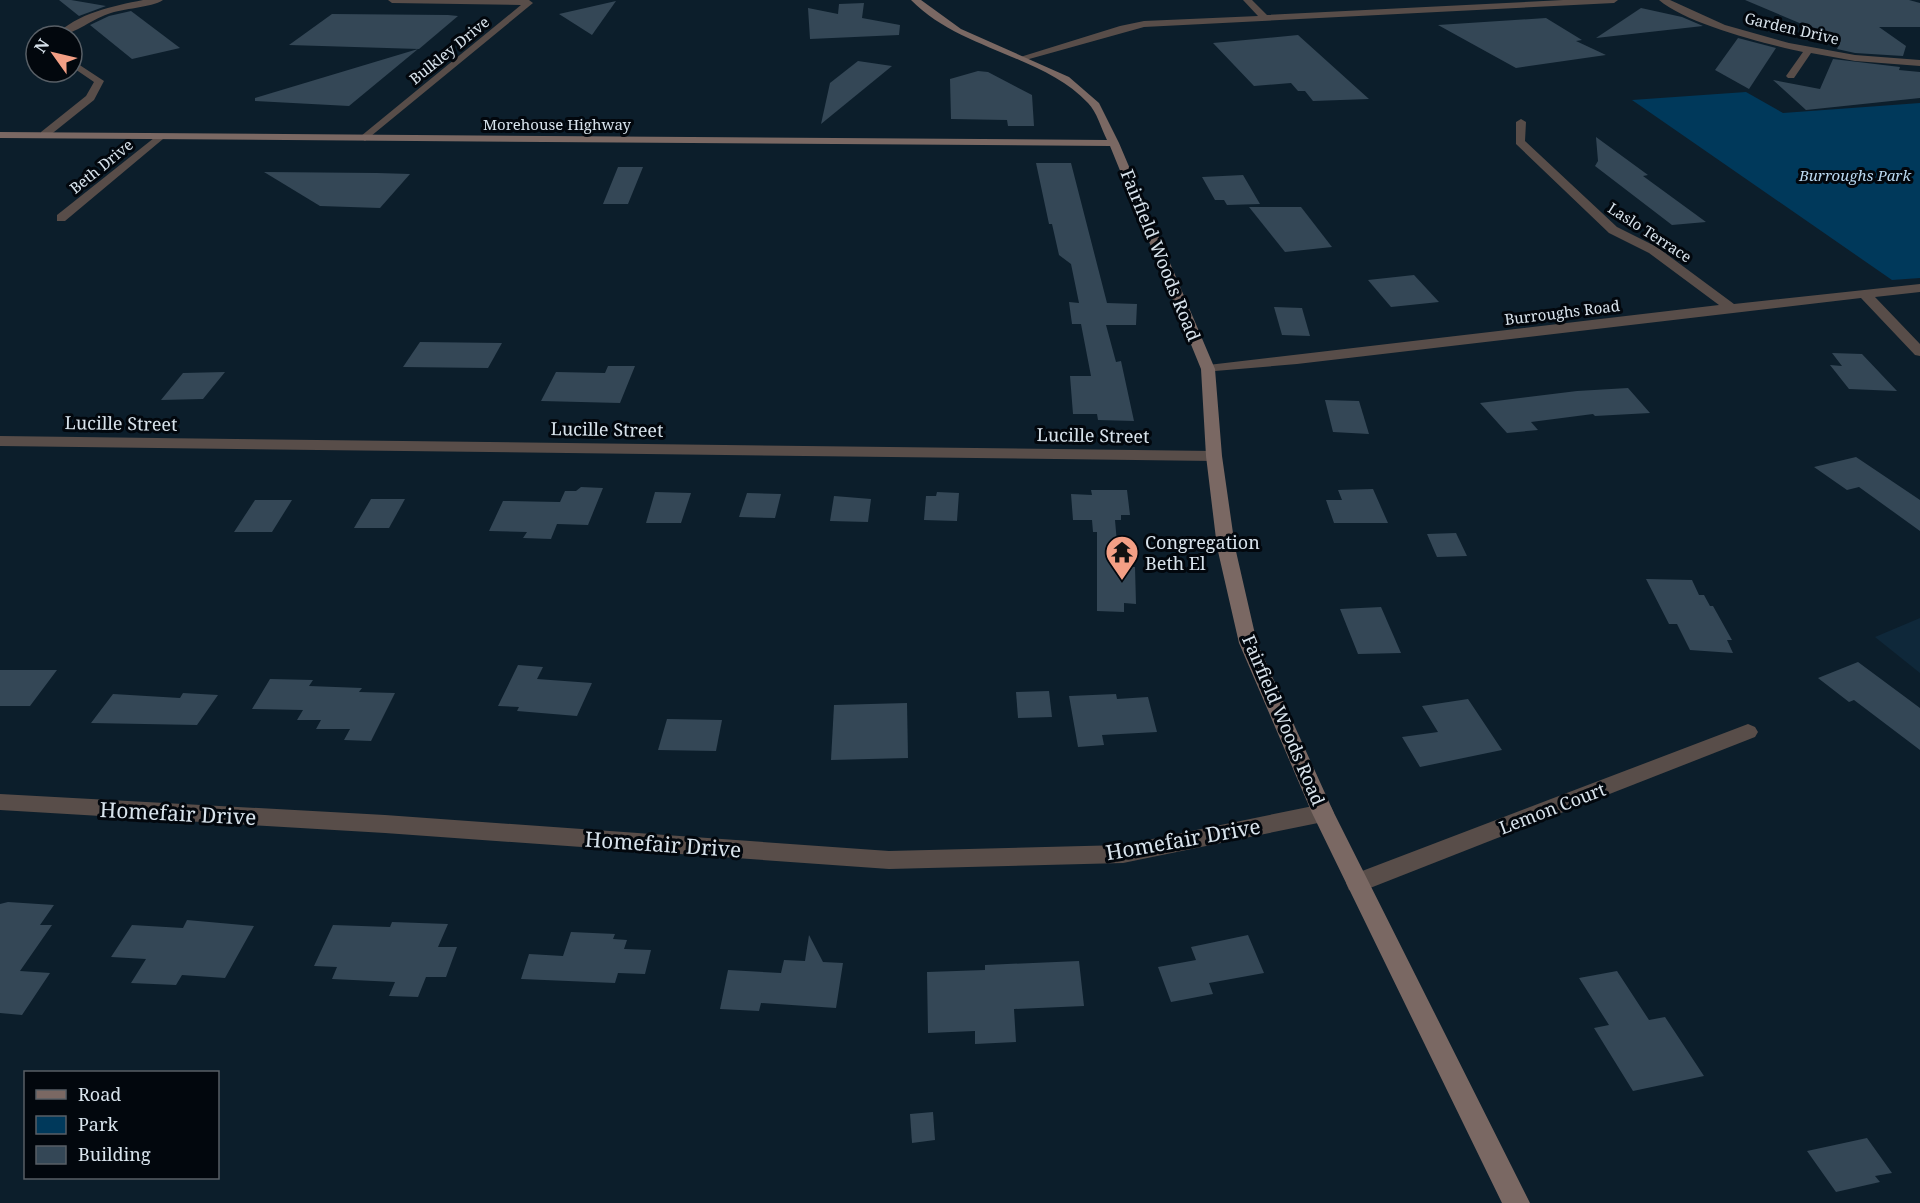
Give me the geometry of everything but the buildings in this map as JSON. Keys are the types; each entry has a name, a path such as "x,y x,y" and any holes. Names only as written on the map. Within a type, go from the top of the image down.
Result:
{"main road":[{"name":"Fairfield Woods Road","path":"915,0 958,31 1066,79 1094,103 1114,143 1208,369 1214,456 1226,547 1248,643 1323,813 1516,1203"},
{"name":"Morehouse Highway","path":"0,135 1114,143"}],"street":[{"path":"78,24 124,6 159,0"},
{"name":"Bulkley Drive","path":"365,138 529,3 392,0"},
{"path":"1247,0 1264,17"},
{"path":"1022,58 1123,28 1172,22 1614,0"},
{"name":"Garden Drive","path":"1663,0 1698,17 1742,33 1853,57 1920,63"},
{"path":"1791,76 1809,49"},
{"path":"45,134 90,98 99,81 84,71"},
{"name":"Laslo Terrace","path":"1521,122 1520,142 1596,216 1613,230 1653,250 1730,307"},
{"name":"Beth Drive","path":"61,218 159,137"},
{"name":"Burroughs Road","path":"1208,369 1386,351 1730,307 1920,288"},
{"path":"1865,294 1920,352"},
{"name":"Lucille Street","path":"0,441 1214,456"},
{"name":"Lemon Court","path":"1357,883 1748,732"},
{"name":"Homefair Drive","path":"0,802 396,825 889,860 1123,854 1323,813"}],"shaded area":[{"path":"1920,618 1920,673 1875,637"}],"green space":[{"name":"Burroughs Park","path":"1746,92 1783,113 1920,103 1920,278 1892,280 1632,100"}],"place":[{"name":"Congregation Beth El","path":"1122,581"}]}
